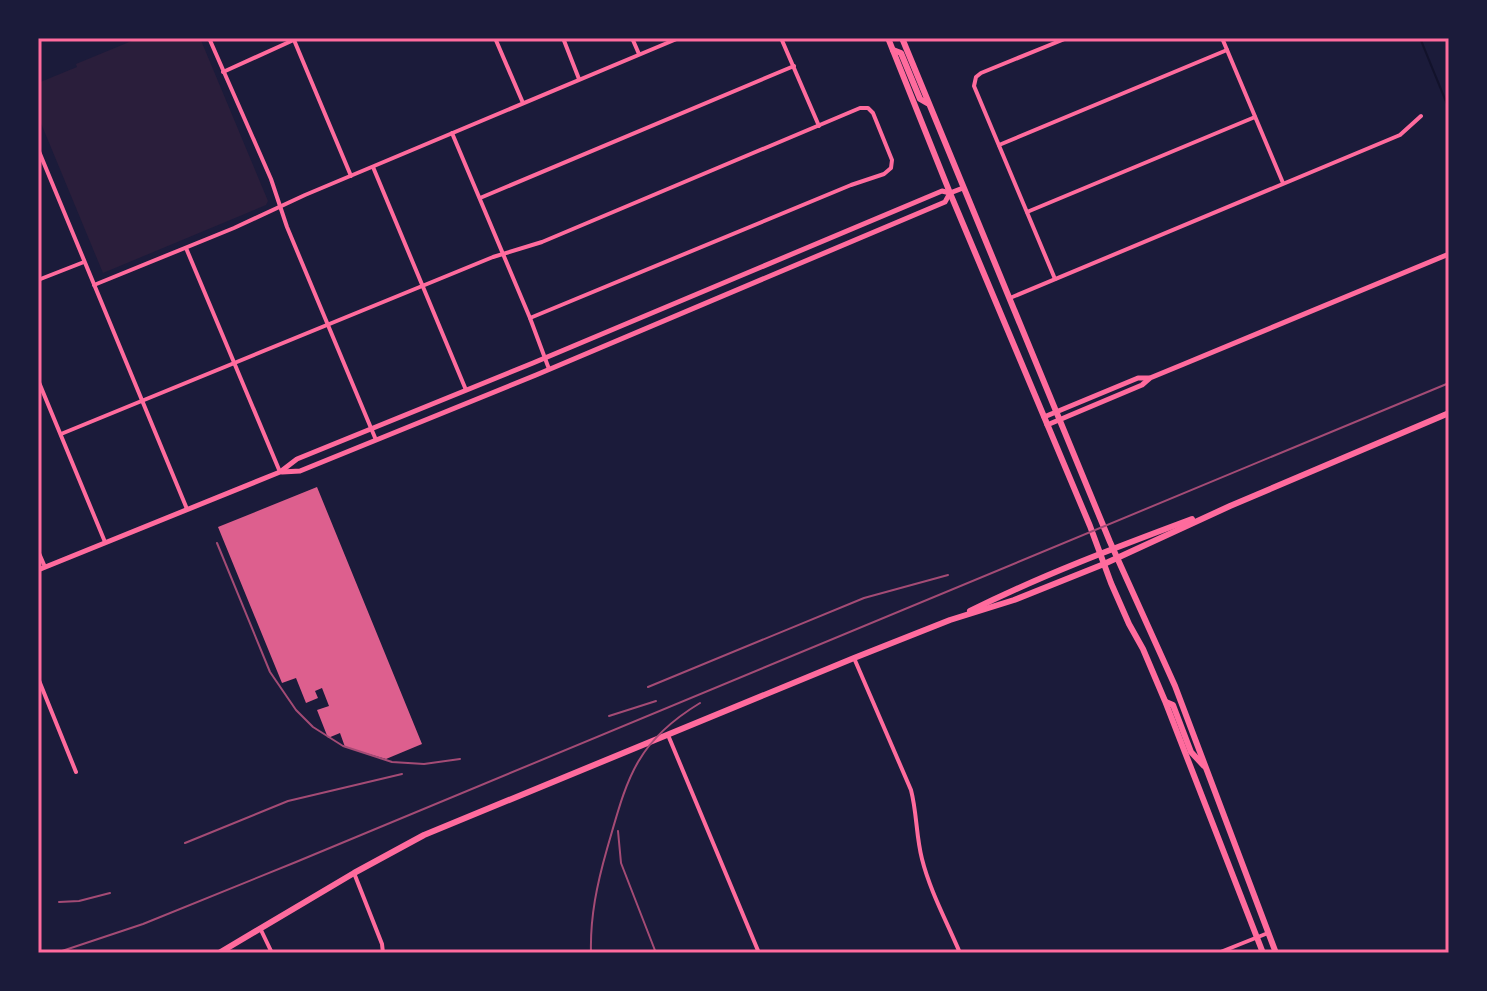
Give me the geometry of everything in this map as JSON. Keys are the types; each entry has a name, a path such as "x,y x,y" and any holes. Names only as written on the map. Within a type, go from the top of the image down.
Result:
{"main road":[{"path":"888,38 1104,564 1165,701 1263,953"},
{"path":"902,38 1113,548 1175,686 1276,953"},
{"path":"893,50 901,53 920,99 927,103"},
{"path":"950,620 1014,600 1104,564 1230,506 1449,413"},
{"path":"219,953 424,835 950,620 1113,548 1230,506"},
{"path":"1165,701 1173,705 1191,752 1209,772"}],"street":[{"path":"209,38 271,179 376,440"},
{"path":"495,38 523,103"},
{"path":"563,38 579,79"},
{"path":"632,38 639,54"},
{"path":"94,285 679,38"},
{"path":"781,38 819,126"},
{"path":"1055,280 975,92 975,81 985,71 1067,38"},
{"path":"1222,38 1283,183"},
{"path":"223,72 296,39 351,176"},
{"path":"999,145 1227,50"},
{"path":"480,198 794,66"},
{"path":"61,434 503,254 542,242 856,110 868,108 876,118 893,165 884,174 530,318"},
{"path":"1010,298 1400,135 1421,116"},
{"path":"1027,212 1255,117"},
{"path":"452,133 549,369"},
{"path":"38,149 187,509"},
{"path":"373,167 466,390"},
{"path":"38,551 41,569 280,472 297,459 942,191 950,193 963,188"},
{"path":"280,472 300,471 442,414 945,202 950,193"},
{"path":"186,248 280,472"},
{"path":"1047,425 1142,385 1150,378 1449,254"},
{"path":"38,280 84,262"},
{"path":"1044,417 1138,378 1150,378"},
{"path":"38,380 105,542"},
{"path":"437,402 442,414"},
{"path":"854,658 911,790 926,873 960,953"},
{"path":"38,678 76,772"},
{"path":"668,735 759,953"},
{"path":"354,873 383,953"},
{"path":"260,928 272,953"},
{"path":"1218,953 1269,932"}],"shaded area":[{"path":"139,38 200,38 268,201 266,205 103,273 38,116 38,83"}],"building":[{"path":"317,487 422,744 386,759 345,747 340,733 328,738 317,710 329,706 322,688 315,691 318,698 306,703 296,678 282,683 218,527"}],"waterway":[{"path":"1420,38 1449,109"}],"railway":[{"path":"56,953 143,924 296,862 1449,383"},
{"path":"217,543 270,672 296,710 313,727 343,746 392,762 424,764 460,759"},
{"path":"648,687 864,598 948,575"},
{"path":"609,716 656,701"},
{"path":"591,953 597,888 628,783 636,765 660,733 700,703"},
{"path":"185,843 288,801 402,774"},
{"path":"618,831 621,863 656,953"},
{"path":"59,902 79,901 110,893"}]}
